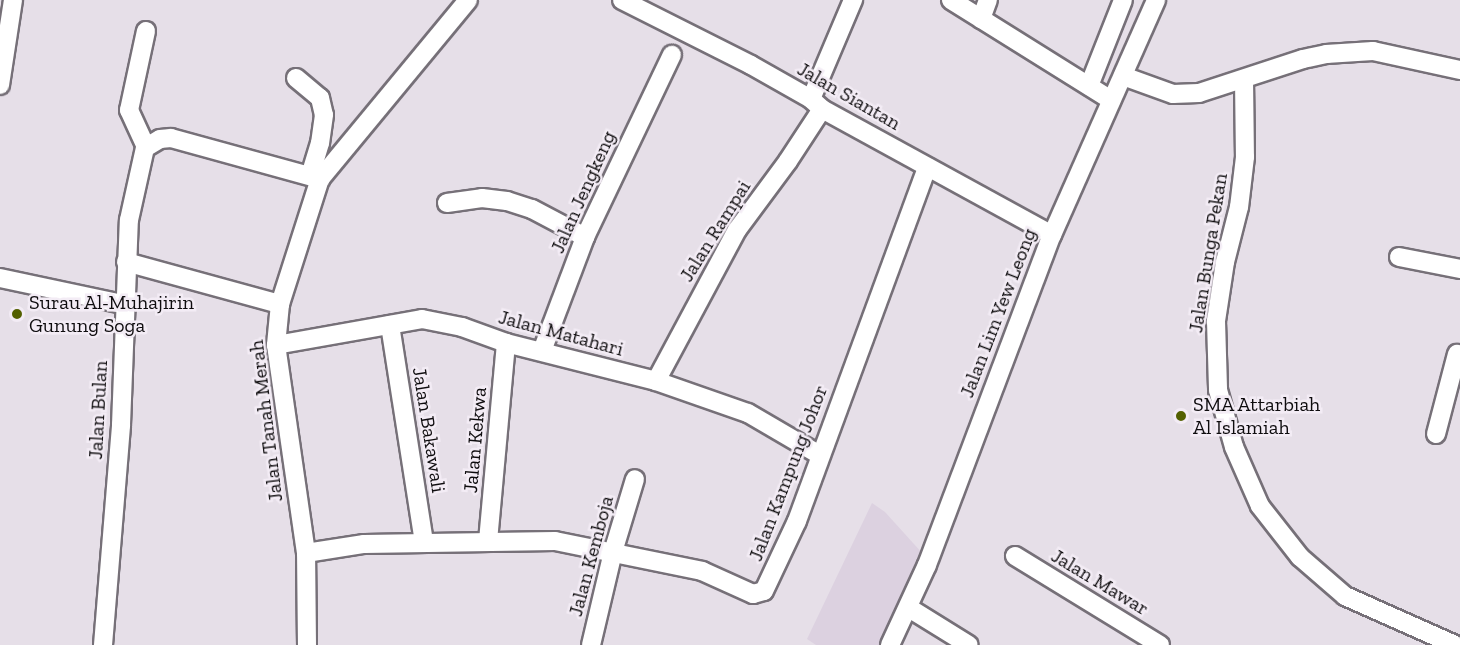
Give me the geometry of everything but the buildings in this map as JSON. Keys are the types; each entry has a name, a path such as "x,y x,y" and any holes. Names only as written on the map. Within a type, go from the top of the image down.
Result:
{"street":[{"path":"0,85 13,0"},
{"name":"Jalan Tanah Merah","path":"307,645 306,553 276,345 280,304 315,177 468,0"},
{"name":"Jalan Siantan","path":"622,0 646,6 927,167 1052,235"},
{"name":"Jalan Rampai","path":"656,381 737,230 788,161 816,104 853,0"},
{"path":"951,0 1111,100"},
{"path":"981,19 988,0"},
{"path":"1089,86 1123,0"},
{"name":"Jalan Lim Yew Leong","path":"890,645 909,608 1052,235 1156,0"},
{"path":"146,31 129,110 146,147 160,139 171,138 315,177 324,115 320,98 296,78"},
{"path":"1123,76 1173,94 1199,93 1303,59 1345,52 1373,51 1460,70"},
{"name":"Jalan Jengkeng","path":"542,351 585,237 672,55"},
{"name":"Jalan Bunga Pekan","path":"1244,79 1245,157 1239,207 1226,262 1216,321 1218,390 1234,447 1260,506 1300,557 1345,596 1455,645"},
{"name":"Jalan Bulan","path":"103,645 121,425 127,305 126,262 132,196 146,147"},
{"name":"Jalan Kampung Johor","path":"306,553 364,544 424,541 555,541 702,572 753,594 767,589 797,521 927,167"},
{"path":"447,203 482,198 507,201 532,209 585,237"},
{"path":"1399,257 1460,269"},
{"path":"126,262 280,304"},
{"path":"0,278 127,305"},
{"name":"Jalan Matahari","path":"276,345 422,319 462,327 506,343 656,381 748,413 820,455"},
{"name":"Jalan Bakawali","path":"390,325 424,541"},
{"name":"Jalan Kekwa","path":"488,541 506,343"},
{"path":"1436,434 1459,350"},
{"name":"Jalan Kemboja","path":"591,645 613,552 634,480"},
{"name":"Jalan Mawar","path":"1015,556 1160,645"},
{"path":"909,608 969,645"}],"shaded area":[{"path":"872,503 885,512 923,554 881,645 816,645 807,639"}],"place":[{"name":"Surau Al-Muhajirin Gunung Soga","path":"17,314"},
{"name":"SMA Attarbiah Al Islamiah","path":"1181,416"}]}
